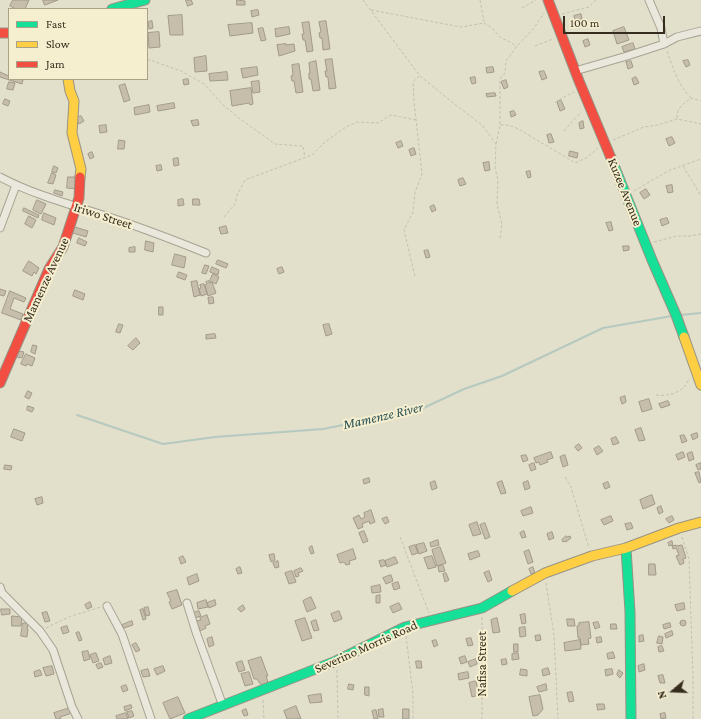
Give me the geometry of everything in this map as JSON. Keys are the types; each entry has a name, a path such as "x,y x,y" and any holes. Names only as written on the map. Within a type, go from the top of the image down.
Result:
{"street":[{"path":"116,8 145,0"},
{"path":"648,0 661,28 664,44"},
{"name":"Kuzee Avenue","path":"549,4 588,104 676,315 701,384"},
{"path":"575,70 627,56 664,44 677,37 701,31"},
{"name":"Mamenze Avenue","path":"0,383 49,269 63,247 79,198 81,169 72,133 74,101 68,80"},
{"name":"Iriwo Street","path":"0,177 16,185 206,253"},
{"path":"0,228 16,185"},
{"name":"Severino Morris Road","path":"188,719 336,662 405,627 482,608 545,573 592,556 626,548 679,528 701,522"},
{"path":"626,548 630,585 631,719"},
{"path":"0,587 2,593 40,631 53,650 72,707 78,719"},
{"path":"187,602 196,632 223,706"},
{"path":"107,606 122,634 151,719"}],"path":[{"path":"363,0 420,76 456,106 482,125 496,144"},
{"path":"480,0 484,23"},
{"path":"522,8 536,0"},
{"path":"554,16 589,7 596,0"},
{"path":"500,239 502,224 497,204 498,180 495,168 496,144 500,125 500,79 505,73 506,61 549,4"},
{"path":"370,10 460,27 484,23 491,27 500,37 517,46"},
{"path":"535,46 561,35"},
{"path":"664,44 684,91 691,98 701,101"},
{"path":"148,59 181,71 204,84 223,105 275,144 303,146 305,158"},
{"path":"415,276 404,230 413,212 415,192 422,174 413,82 420,76"},
{"path":"555,103 562,98 582,89"},
{"path":"677,119 676,114 682,104 691,98"},
{"path":"564,131 588,104"},
{"path":"224,217 235,204 237,195 245,180 312,155 325,142 357,122 378,123 391,115 416,120"},
{"path":"500,125 505,124 524,131 576,163 588,157 605,143 628,132 644,127 658,126 677,119 701,124"},
{"path":"626,195 670,170 701,159"},
{"path":"682,166 701,196"},
{"path":"646,244 677,236 701,234"},
{"path":"656,395 661,396 678,392 686,386 689,379 688,374"},
{"path":"565,477 571,487 592,556"},
{"path":"679,528 689,559 693,719"},
{"path":"400,536 432,620"},
{"path":"545,573 554,635 558,719"},
{"path":"40,631 71,616 107,606"},
{"name":"Nafisa Street","path":"482,608 482,719"},
{"path":"405,627 414,719"},
{"path":"336,662 338,719"},
{"path":"262,690 264,719"}],"building":[{"path":"13,0 29,0 25,8 14,8 10,6"},
{"path":"43,0 58,0 45,5"},
{"path":"186,0 191,0 193,4 188,6"},
{"path":"237,0 245,1 245,5 237,5"},
{"path":"258,10 259,15 252,17 251,11"},
{"path":"581,14 582,19 575,20 574,16"},
{"path":"182,15 183,35 170,35 168,16"},
{"path":"152,21 153,28 149,29 148,22"},
{"path":"326,21 330,49 323,50 322,38 320,38 319,33 321,32 319,22"},
{"path":"309,22 313,51 307,52 305,40 303,40 302,34 304,34 302,23"},
{"path":"252,23 253,33 230,36 228,25"},
{"path":"289,27 290,34 276,37 275,29"},
{"path":"624,27 629,40 617,44 613,31"},
{"path":"263,28 266,40 261,41 258,29"},
{"path":"159,32 160,47 149,48 148,33"},
{"path":"588,39 590,45 585,47 583,41"},
{"path":"633,43 635,49 624,52 622,47"},
{"path":"294,44 295,51 279,56 277,45"},
{"path":"206,56 207,71 195,72 194,58"},
{"path":"332,59 336,88 329,89 328,77 326,77 325,71 327,71 325,60"},
{"path":"688,60 690,65 686,67 683,61"},
{"path":"316,61 320,90 313,91 311,79 309,79 309,63"},
{"path":"631,61 633,67 628,69 626,62"},
{"path":"299,64 303,92 296,93 294,81 292,81 291,76 293,75 292,65"},
{"path":"257,67 258,75 243,78 241,69"},
{"path":"493,67 494,72 487,73 486,68"},
{"path":"544,71 547,78 542,80 539,72"},
{"path":"0,72 8,76 8,80 0,77"},
{"path":"227,72 228,80 210,81 209,74"},
{"path":"475,77 476,83 472,84 470,78"},
{"path":"636,77 639,83 634,85 632,79"},
{"path":"188,79 189,84 184,85 183,80"},
{"path":"9,80 23,80 22,84"},
{"path":"506,80 508,87 504,89 501,82"},
{"path":"259,81 260,92 253,93 251,82"},
{"path":"9,82 15,83 13,90 7,89"},
{"path":"125,84 130,100 124,102 119,86"},
{"path":"251,88 253,104 250,105 249,103 232,106 230,91"},
{"path":"495,93 496,96 487,97 486,94"},
{"path":"5,99 10,101 8,106 3,104"},
{"path":"561,100 565,109 560,111 557,102"},
{"path":"174,103 175,108 158,111 157,106"},
{"path":"149,105 150,112 135,115 134,108"},
{"path":"514,111 516,115 511,117 510,112"},
{"path":"81,116 84,121 79,124 76,118"},
{"path":"198,120 199,125 193,126 191,121"},
{"path":"583,121 584,128 580,129 579,123"},
{"path":"106,125 107,132 100,133 99,126"},
{"path":"551,134 554,142 549,143 547,135"},
{"path":"672,137 675,143 669,146 666,139"},
{"path":"119,140 125,141 124,149 118,149"},
{"path":"401,141 403,146 398,148 396,143"},
{"path":"414,148 416,154 411,156 409,150"},
{"path":"570,151 578,153 577,158 569,156"},
{"path":"92,152 94,157 90,159 88,154"},
{"path":"178,158 179,165 174,166 173,159"},
{"path":"489,162 490,170 485,171 483,163"},
{"path":"161,165 162,170 157,171 156,166"},
{"path":"54,166 58,168 56,173 52,172"},
{"path":"530,171 531,177 528,178 526,172"},
{"path":"52,173 56,175 53,184 48,183"},
{"path":"68,177 78,177 77,189 67,188"},
{"path":"463,178 466,184 460,186 458,180"},
{"path":"672,185 673,192 668,193 666,186"},
{"path":"646,189 650,195 644,199 640,193"},
{"path":"55,190 63,192 62,196 54,193"},
{"path":"183,199 184,205 178,206 178,200"},
{"path":"193,199 199,199 200,205 193,205"},
{"path":"37,200 46,204 41,214 33,210"},
{"path":"434,205 436,210 432,212 430,207"},
{"path":"24,208 39,215 38,218 23,211"},
{"path":"44,213 56,218 54,225 42,220"},
{"path":"29,216 36,220 32,228 25,224"},
{"path":"667,218 669,223 662,226 660,220"},
{"path":"611,222 613,230 609,231 606,223"},
{"path":"226,226 228,233 221,234 219,228"},
{"path":"75,227 88,231 86,237 73,233"},
{"path":"79,238 87,242 85,246 77,243"},
{"path":"146,241 154,243 153,252 145,250"},
{"path":"623,246 629,246 629,250 624,251"},
{"path":"135,247 135,252 129,252 129,248"},
{"path":"428,250 430,257 426,258 424,251"},
{"path":"175,254 186,257 184,268 172,265"},
{"path":"218,260 228,264 226,268 216,264"},
{"path":"29,261 39,268 36,274 34,272 32,276 23,271"},
{"path":"205,265 209,266 206,274 202,273"},
{"path":"212,267 219,270 218,275 210,272"},
{"path":"282,267 284,272 279,274 277,269"},
{"path":"179,272 187,275 185,280 177,277"},
{"path":"213,274 219,277 216,284 210,281"},
{"path":"197,281 200,295 194,297 191,282"},
{"path":"209,281 209,283 212,282 216,293 208,296 205,285 207,284 206,282"},
{"path":"204,284 207,294 201,296 199,289 201,288 200,285"},
{"path":"0,289 6,291 4,296 0,295"},
{"path":"75,290 85,294 83,300 73,296"},
{"path":"10,291 26,298 24,302 14,298 10,309 23,314 21,320 2,313"},
{"path":"213,297 214,303 209,304 208,298"},
{"path":"159,307 163,307 163,315 159,315"},
{"path":"119,324 123,325 120,333 116,332"},
{"path":"329,324 332,334 326,336 323,325"},
{"path":"215,334 216,338 206,339 206,335"},
{"path":"136,338 140,343 133,350 128,346"},
{"path":"33,345 37,346 35,354 31,352"},
{"path":"19,351 24,352 22,358 17,357"},
{"path":"26,354 35,358 32,366 21,364"},
{"path":"28,391 32,393 29,399 25,397"},
{"path":"625,396 626,402 622,404 620,398"},
{"path":"649,399 652,409 642,412 639,402"},
{"path":"668,401 670,405 661,408 659,404"},
{"path":"28,406 34,408 32,412 27,410"},
{"path":"641,428 645,440 639,441 635,430"},
{"path":"14,429 25,433 22,441 11,437"},
{"path":"697,433 698,437 693,440 691,435"},
{"path":"684,435 687,441 682,443 680,436"},
{"path":"616,437 619,443 613,445 611,439"},
{"path":"579,444 582,448 578,451 575,447"},
{"path":"599,446 603,451 597,455 594,449"},
{"path":"551,452 553,458 547,460 548,462 540,465 539,462 536,463 534,458"},
{"path":"683,452 685,457 678,460 676,455"},
{"path":"692,452 694,459 689,461 687,454"},
{"path":"526,455 528,460 523,462 521,456"},
{"path":"565,455 568,465 563,467 560,457"},
{"path":"534,463 536,469 531,471 529,465"},
{"path":"701,463 701,469 698,470 696,465"},
{"path":"5,465 12,466 11,470 4,469"},
{"path":"699,472 701,482 699,483 695,473"},
{"path":"369,478 370,482 364,484 363,480"},
{"path":"435,481 437,488 432,490 430,483"},
{"path":"502,481 506,493 501,494 497,483"},
{"path":"528,481 530,488 525,490 523,483"},
{"path":"608,482 610,487 605,489 603,484"},
{"path":"652,495 655,504 643,509 640,500"},
{"path":"42,497 43,503 37,505 35,499"},
{"path":"661,506 663,512 659,514 657,508"},
{"path":"531,507 533,513 523,516 521,511"},
{"path":"371,510 375,522 370,524 369,521 362,524 363,527 358,529 353,518 359,515 361,519 365,517 364,513"},
{"path":"611,516 613,521 604,525 601,520"},
{"path":"672,516 674,520 669,523 666,519"},
{"path":"387,517 389,522 385,524 382,519"},
{"path":"477,522 481,534 473,536 469,525"},
{"path":"485,523 490,537 485,539 480,525"},
{"path":"631,523 633,528 627,530 625,524"},
{"path":"364,531 368,541 363,543 359,533"},
{"path":"524,531 526,537 522,538 520,533"},
{"path":"552,532 554,538 549,540 547,534"},
{"path":"566,536 570,536 571,538 566,542 563,542 562,540"},
{"path":"438,540 439,545 431,547 430,543"},
{"path":"672,541 673,546 682,545 686,558 683,559 684,563 680,565 676,556 679,555 676,548 673,549 672,545 669,546 668,543"},
{"path":"424,543 427,551 419,554 416,545"},
{"path":"415,545 418,553 412,555 409,547"},
{"path":"312,546 314,553 311,554 309,548"},
{"path":"440,547 446,563 437,566 432,550"},
{"path":"353,549 356,559 349,561 350,564 346,565 344,562 340,563 337,555"},
{"path":"529,550 533,562 528,564 524,552"},
{"path":"478,551 480,556 470,560 468,554"},
{"path":"274,554 275,560 271,562 269,555"},
{"path":"183,556 186,562 181,564 179,558"},
{"path":"432,556 436,567 428,569 424,558"},
{"path":"395,557 398,563 387,567 385,561"},
{"path":"384,560 386,565 381,567 379,561"},
{"path":"278,561 279,567 275,568 273,563"},
{"path":"649,564 655,564 656,575 649,575"},
{"path":"443,565 445,571 439,572 438,567"},
{"path":"240,567 242,573 238,574 236,569"},
{"path":"533,567 535,573 531,574 529,569"},
{"path":"301,568 303,571 298,573 299,576 296,577 294,571"},
{"path":"292,571 296,582 289,584 285,573"},
{"path":"489,571 492,580 488,582 484,573"},
{"path":"446,573 449,580 445,582 443,574"},
{"path":"197,574 199,581 189,585 187,578"},
{"path":"391,575 393,581 386,584 383,578"},
{"path":"398,582 400,588 394,590 392,584"},
{"path":"380,585 381,592 372,593 371,587"},
{"path":"177,590 182,605 172,609 169,602 171,601 167,593"},
{"path":"380,595 380,603 376,603 376,596"},
{"path":"311,597 316,608 307,612 303,601"},
{"path":"206,600 208,607 198,609 197,603"},
{"path":"215,600 216,605 209,608 207,603"},
{"path":"90,602 92,607 87,609 85,605"},
{"path":"399,603 402,609 393,613 390,607"},
{"path":"684,603 685,609 677,611 675,605"},
{"path":"243,605 245,609 241,612 238,609"},
{"path":"148,607 150,615 146,616 144,608"},
{"path":"1,609 10,609 10,614 2,615"},
{"path":"143,609 146,619 143,620 140,610"},
{"path":"199,611 201,616 195,618 193,613"},
{"path":"339,611 342,619 334,622 331,614"},
{"path":"47,612 50,621 45,622 42,613"},
{"path":"525,614 526,623 522,624 520,615"},
{"path":"207,615 210,624 205,626 206,628 200,631 196,621 201,620 200,618"},
{"path":"12,616 22,617 21,626 12,626"},
{"path":"305,618 312,638 302,641 295,621"},
{"path":"497,618 500,632 493,633 491,620"},
{"path":"567,619 574,619 575,626 568,626"},
{"path":"316,620 319,630 314,631 311,622"},
{"path":"683,620 686,623 683,626 680,623"},
{"path":"132,621 133,625 124,628 122,625"},
{"path":"589,622 591,638 588,639 589,644 581,645 580,638 578,638 577,626 579,623"},
{"path":"598,622 600,627 595,629 593,623"},
{"path":"23,623 28,623 27,637 21,636"},
{"path":"670,623 671,627 664,629 663,625"},
{"path":"611,624 616,624 617,629 611,629"},
{"path":"67,626 69,632 63,634 61,628"},
{"path":"525,627 526,636 520,637 519,628"},
{"path":"672,631 673,635 666,638 665,634"},
{"path":"79,632 82,640 79,641 76,633"},
{"path":"540,635 541,640 536,641 535,636"},
{"path":"643,635 644,641 639,642 639,636"},
{"path":"659,636 663,637 662,644 657,643"},
{"path":"212,637 214,645 209,647 207,639"},
{"path":"601,637 602,642 597,643 596,638"},
{"path":"471,638 473,645 468,646 466,639"},
{"path":"436,640 438,645 434,647 432,641"},
{"path":"580,640 581,649 565,651 564,643"},
{"path":"136,643 140,650 136,652 132,645"},
{"path":"514,644 518,644 518,652 514,652"},
{"path":"662,646 664,651 659,652 658,647"},
{"path":"88,651 90,659 84,661 82,652"},
{"path":"613,652 615,658 608,659 607,654"},
{"path":"96,653 99,661 93,663 90,655"},
{"path":"518,653 519,659 512,660 512,654"},
{"path":"110,656 112,663 105,665 103,659"},
{"path":"465,656 467,662 461,664 459,658"},
{"path":"261,657 268,676 266,676 268,682 261,685 257,679 254,679 248,661"},
{"path":"476,659 477,664 470,667 468,662"},
{"path":"506,659 507,664 502,665 501,660"},
{"path":"242,661 245,670 239,672 236,663"},
{"path":"416,661 421,661 422,668 417,668"},
{"path":"101,663 103,667 98,669 96,665"},
{"path":"644,664 645,670 639,672 638,666"},
{"path":"52,666 54,674 46,676 43,668"},
{"path":"163,666 165,671 157,675 154,669"},
{"path":"548,668 550,674 543,676 542,670"},
{"path":"148,669 150,676 143,677 141,671"},
{"path":"521,669 527,670 527,676 520,675"},
{"path":"612,669 613,674 606,676 605,670"},
{"path":"40,670 42,675 35,677 34,672"},
{"path":"619,670 623,673 620,678 617,675"},
{"path":"249,672 253,684 245,686 241,674"},
{"path":"468,672 469,678 459,680 458,674"},
{"path":"663,675 665,683 660,683 658,676"},
{"path":"476,681 479,695 472,697 469,683"},
{"path":"349,684 354,685 353,690 348,689"},
{"path":"546,684 547,690 539,692 537,687"},
{"path":"126,685 128,690 123,692 121,687"},
{"path":"365,687 369,687 369,696 365,695"},
{"path":"572,692 574,701 569,702 567,693"},
{"path":"321,694 322,702 310,703 308,696"},
{"path":"540,695 543,709 538,715 533,716 529,697"},
{"path":"178,697 185,713 170,719 163,703"},
{"path":"597,704 604,704 605,709 598,710"},
{"path":"131,705 132,708 125,711 124,707"},
{"path":"296,706 301,719 287,719 284,711"},
{"path":"70,708 72,713 60,717 61,719 56,719 54,713"},
{"path":"246,709 248,715 244,716 242,711"},
{"path":"383,709 384,717 379,717 378,710"},
{"path":"403,709 409,709 409,719 403,719"},
{"path":"376,710 378,719 374,719 372,711"},
{"path":"132,711 134,716 129,718 127,712"},
{"path":"126,713 128,719 117,719 116,716"},
{"path":"665,713 666,718 661,719 660,714"}],"waterway":[{"name":"Mamenze River","path":"680,315 701,313"},
{"name":"Mamenze River","path":"77,415 163,444 215,437 323,429 419,410 464,389 502,376 603,328 672,316"}],"traffic: fast":[{"path":"116,8 145,0"},
{"path":"611,158 684,337"},
{"path":"626,548 630,612 631,719"},
{"path":"188,719 336,661 405,627 482,608 512,591"}],"traffic: slow":[{"path":"68,80 74,101 72,133 81,169 80,177"},
{"path":"684,337 701,385"},
{"path":"512,591 545,573 592,556 626,548 679,528 701,522"}],"traffic: jam":[{"path":"548,0 579,81 611,158"},
{"path":"0,33 8,33"},
{"path":"0,383 49,269 63,247 79,198 80,177"}]}
